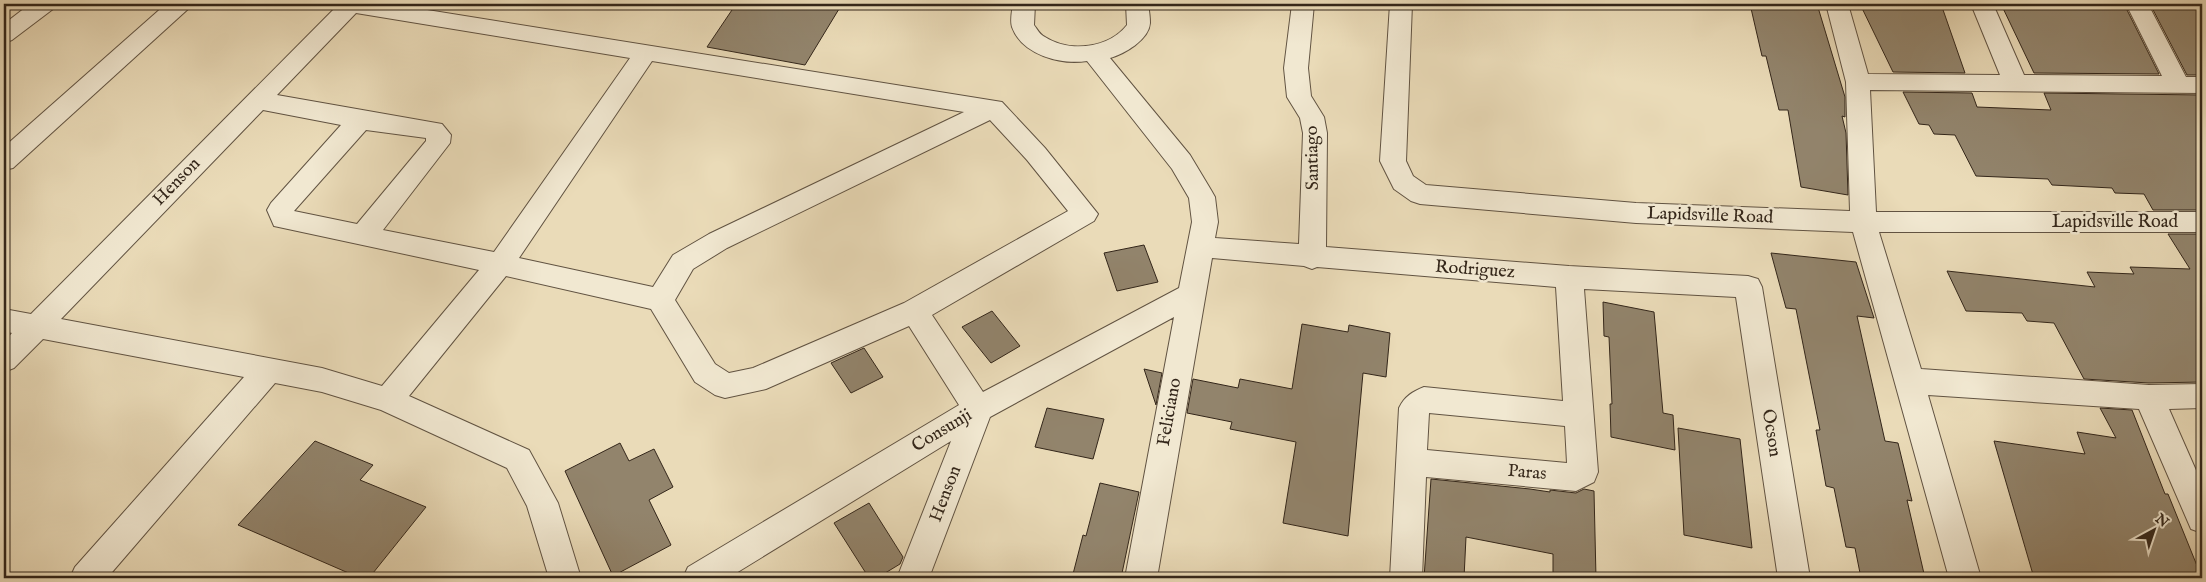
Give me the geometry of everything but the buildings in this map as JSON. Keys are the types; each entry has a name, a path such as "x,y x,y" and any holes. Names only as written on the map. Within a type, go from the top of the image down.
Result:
{"street":[{"path":"4,35 45,4"},
{"path":"4,161 180,4"},
{"path":"1024,4 1021,18 1024,29 1032,39 1044,47 1077,55 1094,54 1124,42 1134,33 1139,22 1140,11 1137,4"},
{"name":"Santiago","path":"1303,4 1296,68 1299,97 1312,117 1315,133 1312,258"},
{"name":"Lapidsville Road","path":"1401,4 1393,161 1403,182 1420,194 1636,213 1863,222 2202,222"},
{"path":"1837,4 1858,82 1863,222 1965,578"},
{"path":"1982,4 2015,83"},
{"path":"2136,4 2178,85"},
{"name":"Henson","path":"4,360 256,100 351,5 645,53"},
{"path":"360,120 280,210 283,219 500,264 660,300 705,373 725,386 756,380 914,310 1085,214 1036,154 992,108 645,53 500,264 388,400"},
{"name":"Feliciano","path":"1094,54 1181,162 1202,197 1205,222 1141,578"},
{"path":"1858,82 2202,85"},
{"path":"256,100 360,120 433,130 439,135 438,143 363,236"},
{"path":"660,300 683,262 718,241 992,108"},
{"name":"Rodriguez","path":"1202,247 1312,258 1569,277 1748,287"},
{"name":"Paras","path":"1412,462 1576,477 1583,472 1569,277"},
{"name":"Ocson","path":"1748,287 1794,578"},
{"name":"Consunji","path":"699,578 978,409 1191,295"},
{"path":"914,310 978,409"},
{"path":"4,320 322,380 388,400 518,459 542,503 564,578"},
{"path":"86,578 269,370"},
{"path":"1910,381 2149,396 2202,396"},
{"path":"2149,396 2202,519"},
{"path":"1406,578 1414,408 1424,400 1579,415"},
{"name":"Henson","path":"913,578 978,409"}]}
